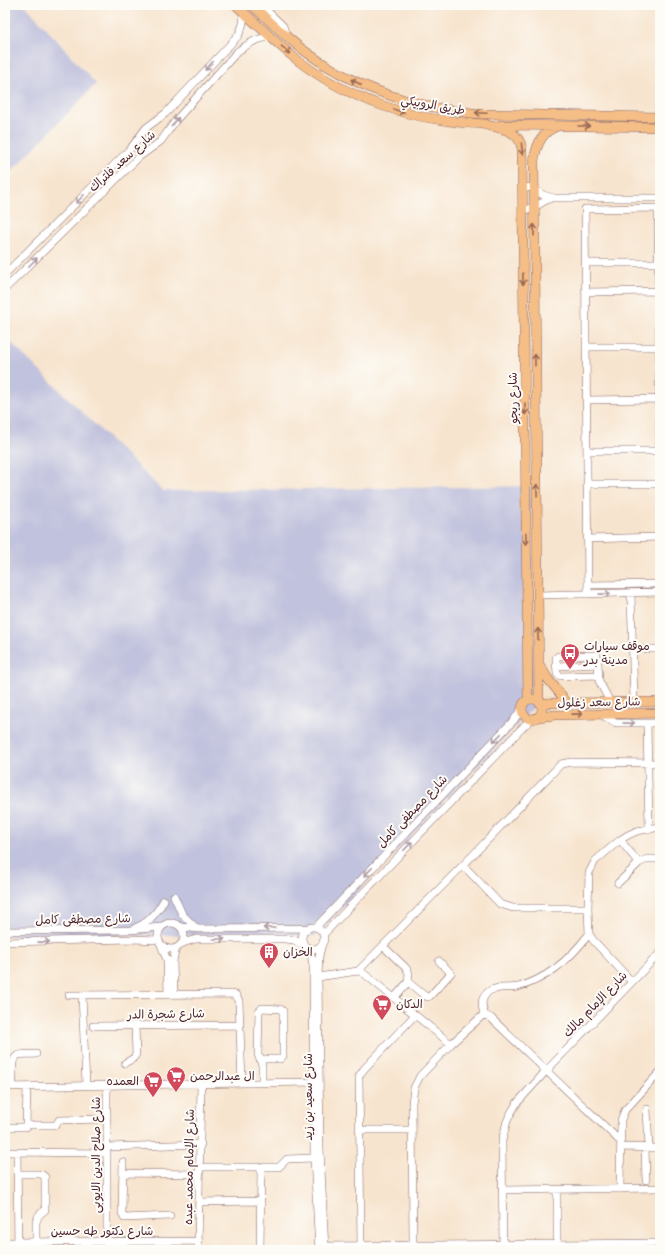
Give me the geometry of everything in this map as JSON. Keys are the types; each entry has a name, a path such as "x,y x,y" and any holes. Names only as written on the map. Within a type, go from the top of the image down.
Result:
{"main road":[{"name":"طريق الروبيكي","path":"252,5 286,35 318,60 361,84 396,98 432,108 481,114 660,116"},
{"name":"طريق الروبيكي","path":"240,8 290,54 311,70 333,84 368,100 404,113 455,123 660,127"},
{"name":"شارع ريجو","path":"481,124 514,133 520,139 522,148 528,700"},
{"name":"شارع ريجو","path":"539,702 534,161 538,143 551,129 558,126"},
{"path":"526,470 536,470"},
{"path":"538,662 548,679 562,696 564,703"},
{"path":"528,681 538,680"},
{"path":"533,699 539,702 542,710 535,718 526,717 522,712 524,703 533,699"},
{"name":"شارع سعد زغلول","path":"539,702 660,702"},
{"name":"شارع سعد زغلول","path":"535,718 555,715 660,713"}],"street":[{"path":"261,5 283,26 286,35"},
{"name":"شارع سعد فلتراك","path":"5,274 131,148 146,128 166,113 238,36 242,28 244,18 240,8"},
{"name":"شارع سعد فلتراك","path":"5,289 139,157 161,141 176,120 238,51 260,38 271,37"},
{"path":"223,51 230,52 231,59"},
{"path":"522,189 529,187 534,188 543,195 554,198"},
{"path":"522,210 530,210 545,200 554,198 660,198"},
{"path":"588,594 585,209 659,208 660,463"},
{"path":"586,263 659,263"},
{"path":"586,292 659,291"},
{"path":"586,347 659,347"},
{"path":"586,400 660,399"},
{"path":"587,451 660,451"},
{"path":"587,484 660,484"},
{"path":"587,539 660,537"},
{"path":"588,586 660,584"},
{"path":"538,595 660,592"},
{"path":"631,593 634,702"},
{"path":"632,649 660,649"},
{"path":"598,675 560,676 557,674 557,666 598,664 599,681 610,702"},
{"name":"شارع مصطفى كامل","path":"316,927 512,723 522,708"},
{"path":"600,714 616,723 660,723"},
{"name":"شارع مصطفى كامل","path":"324,935 362,892 518,731 535,718"},
{"path":"512,723 518,731"},
{"path":"647,723 649,828"},
{"path":"358,971 561,764 571,762 660,763"},
{"path":"632,982 589,934 588,908 591,869 595,861 620,840 637,830 660,827"},
{"path":"620,840 639,863"},
{"path":"618,883 639,863 647,860 660,859"},
{"path":"463,865 500,904 505,907 588,908"},
{"path":"174,896 182,914 197,928 199,939"},
{"path":"134,930 154,916 164,900"},
{"path":"160,943 170,949 191,940 199,939 289,939 315,949 322,944 324,935 321,930 316,927 197,928 181,927 172,923 166,924 161,927 158,932 160,943 167,960 171,994"},
{"name":"شارع مصطفى كامل","path":"5,931 134,930 161,927"},
{"path":"171,994 173,961 179,946 183,941 184,934 181,927"},
{"path":"289,928 289,939"},
{"path":"306,946 302,941 303,934 308,928"},
{"path":"134,930 140,931 142,934 138,939"},
{"path":"589,934 572,955 543,976 518,987 488,992 484,997 482,1009 485,1015 491,1018 621,1145 660,1148"},
{"name":"شارع مصطفى كامل","path":"5,942 138,939 160,943"},
{"name":"شارع سعيد بن زيد","path":"322,944 316,960 313,1082 314,1158 323,1249"},
{"name":"شارع سعيد بن زيد","path":"306,946 316,960 318,977 323,1249"},
{"path":"383,946 408,970 410,976 408,982 394,998"},
{"name":"شارع الإمام مالك","path":"503,1247 502,1141 507,1121 517,1103 546,1071 660,953"},
{"path":"408,982 426,997 430,996 451,974 439,961"},
{"path":"318,977 358,971 365,974 451,1044"},
{"path":"69,995 234,994 238,998 242,1083"},
{"path":"82,995 86,1085"},
{"path":"261,1059 280,1059 283,1056 283,1011 280,1008 262,1008 259,1011 258,1055 262,1064 262,1082"},
{"path":"413,1245 412,1094 416,1082 451,1044 485,1015"},
{"path":"361,1246 359,1076 415,1016"},
{"name":"شارع شجرة الدر","path":"93,1026 240,1024"},
{"path":"125,1063 134,1058 136,1054 135,1025"},
{"path":"13,1087 13,1061 15,1057 18,1055 36,1054"},
{"path":"620,1189 621,1120 625,1110 660,1072"},
{"path":"5,1087 313,1082"},
{"name":"شارع الإمام محمد عبده","path":"198,1250 201,1083"},
{"name":"شارع صلاح الدين الايوبى","path":"107,1085 107,1250"},
{"path":"26,1087 27,1125"},
{"path":"646,1180 647,1109"},
{"path":"5,1127 56,1125 59,1120 107,1119"},
{"path":"359,1130 412,1130"},
{"path":"5,1152 107,1150 201,1144"},
{"path":"17,1152 18,1250"},
{"path":"123,1173 280,1167 290,1159 314,1158"},
{"path":"123,1162 122,1213 124,1218 170,1216"},
{"path":"260,1250 261,1168"},
{"path":"18,1174 41,1174 45,1177 45,1210 36,1222 36,1242"},
{"path":"502,1190 660,1188"},
{"path":"557,1190 557,1247"},
{"path":"199,1202 260,1201"},
{"name":"شارع دكتور طه حسين","path":"5,1242 199,1241"},
{"path":"45,1242 45,1250"},
{"path":"323,1249 361,1246 413,1245 557,1247 660,1243"}],"shaded area":[{"path":"5,5 25,5 96,84 5,178"},
{"path":"5,337 163,491 531,486 533,708 315,936 5,936"}],"place":[{"name":"موقف سيارات مدينة بدر","path":"570,670"},
{"name":"الخزان","path":"269,969"},
{"name":"الدكان","path":"382,1021"},
{"name":"ال عبدالرحمن","path":"176,1093"},
{"name":"العمده","path":"153,1098"}]}
